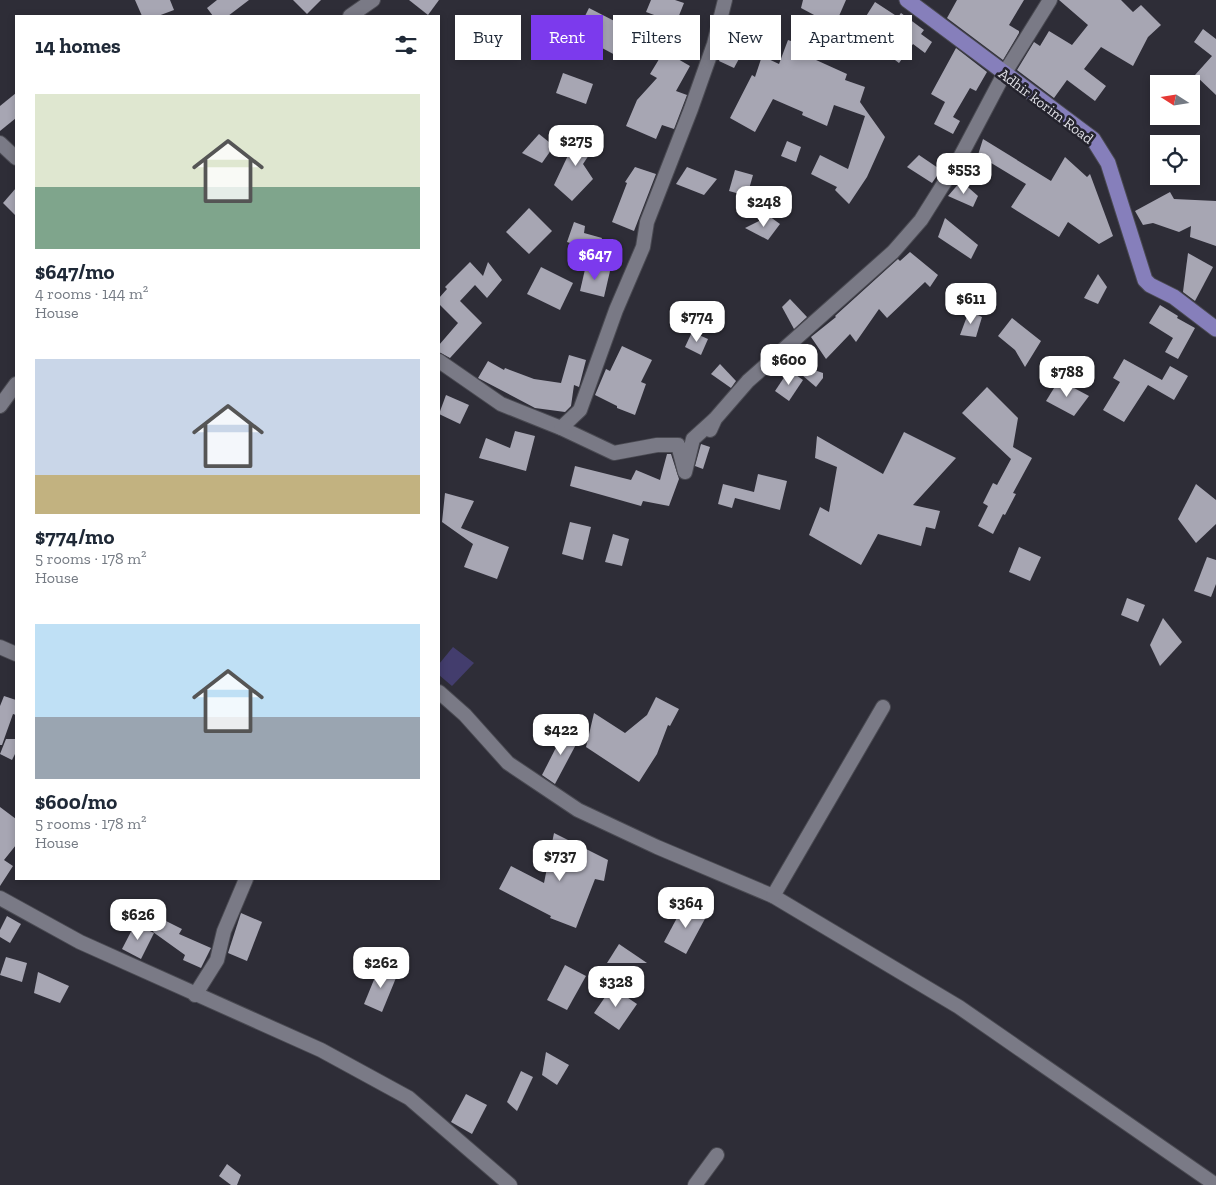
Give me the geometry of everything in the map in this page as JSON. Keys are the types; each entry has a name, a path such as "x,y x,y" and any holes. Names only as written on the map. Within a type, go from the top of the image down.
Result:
{"main road":[{"name":"Adhir korim Road","path":"907,0 1004,74 1093,138 1108,164 1146,280 1150,285 1174,297 1216,329"}],"street":[{"path":"351,15 373,0"},
{"path":"561,428 580,410 616,310 643,247 647,222 714,44 725,0"},
{"path":"440,362 501,404 561,428 614,453 657,445 678,445 685,472 694,439 712,424 765,364 894,252 921,220 958,161 1004,74 1050,0"},
{"path":"0,143 15,157"},
{"path":"0,406 15,385"},
{"path":"0,647 15,654"},
{"path":"440,693 465,715 508,763 578,810 657,848 773,896 959,1007 1216,1185"},
{"path":"773,896 883,707"},
{"path":"195,994 217,960 224,931 246,880"},
{"path":"0,898 80,942 321,1050 409,1098 510,1185"},
{"path":"695,1185 717,1155"}],"shaded area":[{"path":"453,647 474,663 452,686 440,676 440,663"}],"building":[{"path":"135,0 170,0 174,10 161,15 142,15"},
{"path":"217,0 249,0 229,15 212,15 207,8"},
{"path":"293,0 321,0 307,14"},
{"path":"409,0 439,0 428,15"},
{"path":"651,0 675,0 684,3 679,15 654,15 646,12"},
{"path":"803,0 846,0 839,15 814,15 801,8"},
{"path":"957,0 1024,0 1009,25 1019,31 1019,33 1003,60 947,18"},
{"path":"1059,0 1121,0 1133,12 1141,5 1161,25 1148,37 1133,66 1101,47 1084,69 1106,86 1095,101 1067,80 1054,98 1017,70 1034,42 1040,46 1049,31 1072,45 1088,25"},
{"path":"875,2 895,15 867,15"},
{"path":"589,8 603,15 586,15"},
{"path":"603,15 613,20 613,54 603,48"},
{"path":"912,21 924,30 921,34 932,42 925,53 913,44 912,45"},
{"path":"1203,29 1216,39 1216,95 1200,80 1200,75 1195,75 1212,56 1194,42"},
{"path":"788,40 791,41 791,60 816,60 847,74 845,80 865,87 860,102 885,137 867,177 849,204 835,190 837,187 811,174 820,155 848,169 865,116 834,105 827,126 802,115 803,112 773,99 755,132 730,118 752,75 755,77 761,60 770,60 779,64"},
{"path":"956,48 987,72 976,91 970,88 953,117 960,121 953,134 934,124 945,102 931,94"},
{"path":"659,60 680,60 690,66 676,91 687,95 674,129 662,125 656,139 626,126 637,100 657,78 650,74"},
{"path":"719,60 738,60 734,68"},
{"path":"563,73 593,84 586,104 556,93"},
{"path":"15,94 15,119 0,131 0,106"},
{"path":"580,130 599,140 583,164 593,179 572,201 554,185"},
{"path":"539,134 554,146 542,163 522,153"},
{"path":"983,139 1051,181 1065,157 1087,177 1090,174 1113,236 1099,244 1068,222 1059,237 1011,207 1026,184 978,155"},
{"path":"787,141 801,147 796,162 781,156"},
{"path":"919,155 941,170 932,183 907,167"},
{"path":"635,167 656,174 634,231 612,222 627,183 625,182"},
{"path":"687,167 717,179 704,195 676,184"},
{"path":"735,170 753,175 747,196 729,191"},
{"path":"961,181 978,196 973,207 948,196"},
{"path":"15,189 15,215 3,203"},
{"path":"1170,192 1174,199 1216,201 1216,246 1190,237 1191,226 1179,232 1153,223 1143,225 1135,211"},
{"path":"529,208 552,231 529,254 506,232"},
{"path":"769,216 780,224 768,240 745,228"},
{"path":"945,218 978,245 971,259 938,237"},
{"path":"574,222 585,226 584,233 602,238 598,252 567,242"},
{"path":"910,252 938,275 930,287 925,282 887,318 879,309 856,342 850,334 826,359 811,337 836,317 898,259 900,261"},
{"path":"1188,253 1213,267 1195,301 1183,292"},
{"path":"470,262 483,276 488,262 502,280 487,298 475,285 460,301 482,323 450,358 440,353 440,344 458,323 440,305 440,297 447,289 445,287"},
{"path":"586,265 610,271 604,297 580,291"},
{"path":"541,267 573,283 560,310 527,294"},
{"path":"1098,274 1107,287 1098,304 1084,298"},
{"path":"790,299 807,317 794,329 782,307"},
{"path":"1160,305 1178,316 1177,318 1195,328 1178,359 1165,352 1173,338 1149,323"},
{"path":"969,311 982,317 976,337 960,335"},
{"path":"1012,318 1041,341 1025,367 1015,350 998,336"},
{"path":"692,332 708,339 701,355 685,347"},
{"path":"622,346 652,360 641,382 646,384 635,415 617,408 617,406 595,395 606,369 610,371"},
{"path":"569,355 586,360 579,387 574,385 571,406 565,412 535,408 478,378 488,361 504,370 505,368 534,379 561,383"},
{"path":"1124,359 1162,380 1170,366 1188,376 1174,400 1148,385 1124,422 1103,410 1120,382 1113,378"},
{"path":"720,364 736,381 731,388 711,374"},
{"path":"808,368 823,373 823,378 816,387 802,375"},
{"path":"789,370 803,380 789,401 775,391"},
{"path":"1059,380 1089,396 1074,416 1046,401"},
{"path":"987,387 1018,418 1013,447 1032,458 1013,493 1016,494 993,534 978,526 988,506 983,503 993,483 997,485 1011,459 962,413"},
{"path":"446,395 469,405 460,424 440,414"},
{"path":"515,431 535,436 526,471 479,458 486,438 510,448"},
{"path":"904,432 956,458 913,505 940,511 935,529 926,527 921,546 878,534 861,565 809,535 820,507 829,512 837,467 815,458 817,436 883,474"},
{"path":"701,444 710,447 703,469 695,466"},
{"path":"667,454 671,454 679,479 669,506 643,501 641,506 570,486 575,466 631,480 636,470 660,480"},
{"path":"758,474 787,481 780,510 735,498 732,508 718,504 723,484 754,492"},
{"path":"1196,484 1216,500 1216,524 1196,543 1178,519"},
{"path":"445,493 474,501 461,528 509,547 497,579 464,567 473,544 442,522"},
{"path":"570,522 591,527 583,560 562,554"},
{"path":"613,534 629,539 622,566 605,562"},
{"path":"1019,547 1041,557 1030,581 1009,572"},
{"path":"1207,557 1216,560 1216,584 1211,597 1194,591"},
{"path":"1127,598 1145,605 1138,622 1121,615"},
{"path":"1163,618 1182,642 1160,666 1150,645"},
{"path":"4,696 15,700 15,715 13,714 2,745 0,745 0,706"},
{"path":"656,697 679,709 670,726 668,725 657,754 639,782 586,747 594,713 625,733 647,715"},
{"path":"565,730 580,737 555,784 542,775"},
{"path":"6,739 15,739 15,754 12,760 0,754"},
{"path":"0,807 15,818 15,846 4,860 13,866 0,886"},
{"path":"554,833 608,860 604,881 595,879 576,928 550,918 551,916 499,889 511,866 544,883"},
{"path":"685,903 707,915 686,954 664,942"},
{"path":"241,913 262,922 247,961 228,953"},
{"path":"7,916 21,924 10,943 0,937 0,930"},
{"path":"160,918 182,929 179,934 211,948 201,968 183,960 185,955 153,932"},
{"path":"135,924 154,933 141,959 122,949"},
{"path":"619,944 647,963 607,963"},
{"path":"6,957 27,963 22,982 0,975"},
{"path":"380,965 398,973 382,1012 364,1004"},
{"path":"565,965 586,976 567,1010 547,1000"},
{"path":"38,972 69,986 60,1003 34,993"},
{"path":"612,987 637,1004 619,1030 594,1013"},
{"path":"546,1052 569,1065 557,1085 542,1075"},
{"path":"521,1071 533,1077 517,1111 507,1102"},
{"path":"466,1094 487,1105 472,1134 451,1122"},
{"path":"227,1164 241,1175 237,1185 231,1185 219,1176"}]}
